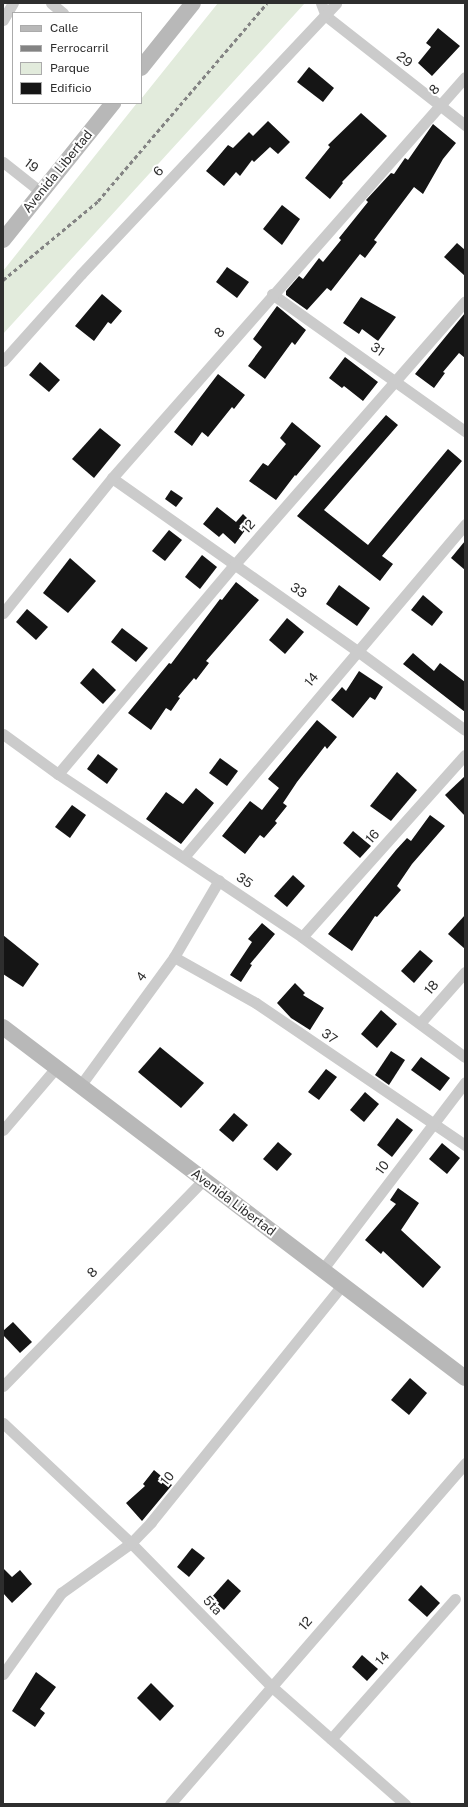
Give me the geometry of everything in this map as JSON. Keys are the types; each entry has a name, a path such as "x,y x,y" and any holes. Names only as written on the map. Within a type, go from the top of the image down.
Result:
{"main road":[{"path":"142,67 193,3"},
{"name":"Avenida Libertad","path":"3,240 112,104"},
{"name":"Avenida Libertad","path":"3,1027 55,1069 80,1086 465,1378"}],"street":[{"path":"3,20 13,3"},
{"path":"50,3 62,12"},
{"path":"321,3 326,16"},
{"name":"6","path":"3,361 86,268 326,16 336,3"},
{"name":"29","path":"326,16 440,107 465,125"},
{"name":"8","path":"3,613 112,478 272,294 440,107 465,77"},
{"name":"19","path":"3,162 41,192"},
{"name":"31","path":"272,294 396,380 465,431"},
{"name":"12","path":"58,774 235,564 465,301"},
{"name":"33","path":"112,478 356,650 465,730"},
{"name":"14","path":"184,856 356,650 465,524"},
{"name":"35","path":"3,734 58,774 184,856 302,938 465,1057"},
{"name":"16","path":"302,938 465,755"},
{"name":"4","path":"80,1086 174,958 219,880"},
{"name":"37","path":"174,958 256,1003 465,1145"},
{"name":"18","path":"420,1023 465,972"},
{"path":"3,1130 55,1069"},
{"name":"10","path":"322,1270 434,1125 465,1082"},
{"name":"8","path":"3,1386 203,1180"},
{"name":"10","path":"3,1674 61,1593 131,1543 151,1522 342,1285"},
{"name":"5ta","path":"3,1423 131,1543 271,1686 405,1804"},
{"name":"12","path":"170,1804 465,1463"},
{"name":"14","path":"331,1739 455,1599"}],"green space":[{"path":"218,3 305,3 3,334 3,271 136,104 142,104 142,98"}],"building":[{"path":"438,28 460,46 432,76 418,63 431,47 426,43"},
{"path":"309,67 334,88 323,102 297,82"},
{"path":"361,113 387,136 342,182 343,183 330,199 305,178 330,147 328,145"},
{"path":"268,121 290,142 278,154 270,147 254,162 252,160 240,176 236,172 224,186 206,171 228,145 233,148 249,132 253,136"},
{"path":"433,124 456,143 443,159 423,194 414,187 374,240 377,242 365,258 360,254 331,291 327,288 307,310 286,295 286,291 299,276 303,279 319,258 323,262 341,240 339,238 368,202 366,200 391,173 394,174 405,158 408,160"},
{"path":"282,205 300,219 282,245 263,229"},
{"path":"457,243 465,250 465,276 444,257"},
{"path":"227,267 249,282 237,298 216,282"},
{"path":"102,294 122,311 111,324 108,322 94,341 75,326"},
{"path":"361,297 396,317 378,341 362,329 359,334 343,323"},
{"path":"277,306 306,330 295,345 292,342 265,379 248,366 262,347 253,339"},
{"path":"465,313 465,358 459,353 443,372 445,373 434,388 415,374"},
{"path":"345,357 378,382 363,401 344,386 342,388 329,378"},
{"path":"40,362 60,380 49,392 29,375"},
{"path":"218,374 245,395 234,409 232,407 208,437 202,432 192,446 174,432"},
{"path":"386,415 398,425 324,510 368,545 448,449 462,461 382,556 393,564 380,581 297,516"},
{"path":"292,422 321,446 296,476 295,475 276,500 249,481 263,463 268,466 286,444 280,438"},
{"path":"100,428 121,445 94,478 72,459"},
{"path":"171,490 183,498 176,507 165,499"},
{"path":"217,507 236,522 243,514 251,522 235,544 223,533 219,537 203,524"},
{"path":"169,530 182,540 165,561 152,551"},
{"path":"465,541 465,570 451,558"},
{"path":"202,555 217,567 200,589 185,577"},
{"path":"70,558 96,581 68,613 43,593"},
{"path":"236,582 259,600 206,661 209,663 196,680 194,678 178,697 180,698 171,711 166,708 151,730 128,713 169,663 171,664 220,599 222,600"},
{"path":"339,585 370,608 357,626 326,604"},
{"path":"423,595 443,612 432,626 411,610"},
{"path":"27,609 48,627 36,640 16,622"},
{"path":"287,618 304,632 285,654 269,640"},
{"path":"122,628 148,648 136,662 111,642"},
{"path":"413,653 434,671 440,663 465,682 465,712 403,664"},
{"path":"93,668 116,690 103,704 80,683"},
{"path":"359,671 383,687 375,700 370,697 353,718 331,700 342,687 346,691"},
{"path":"317,720 337,737 327,749 325,746 297,782 283,803 287,806 275,821 277,823 264,838 260,835 245,854 222,836 250,801 262,810 279,788 268,779"},
{"path":"98,754 118,769 107,784 87,769"},
{"path":"220,758 238,771 227,786 209,773"},
{"path":"397,772 417,790 391,821 370,806"},
{"path":"465,776 465,816 445,795"},
{"path":"196,788 214,803 181,844 146,819 166,792 183,804"},
{"path":"72,805 86,815 70,838 55,827"},
{"path":"430,815 445,826 412,864 397,886 401,890 377,917 375,916 352,951 328,934 396,850 407,838 411,841"},
{"path":"353,831 371,846 360,858 343,843"},
{"path":"293,875 305,886 287,907 274,896"},
{"path":"465,915 465,949 448,934"},
{"path":"262,923 275,934 250,964 252,965 241,982 230,975 252,942 248,939"},
{"path":"3,935 39,964 23,987 3,974"},
{"path":"420,950 433,961 414,983 401,971"},
{"path":"295,983 305,993 303,995 324,1008 310,1030 291,1018 277,1003"},
{"path":"381,1010 397,1024 377,1048 361,1034"},
{"path":"160,1047 204,1083 181,1108 138,1072"},
{"path":"391,1051 405,1060 389,1085 375,1075"},
{"path":"421,1057 450,1078 440,1091 411,1070"},
{"path":"326,1069 337,1077 319,1100 308,1092"},
{"path":"365,1092 379,1104 364,1122 350,1110"},
{"path":"234,1113 248,1125 233,1142 219,1130"},
{"path":"397,1118 413,1130 392,1157 377,1145"},
{"path":"278,1142 292,1154 277,1171 263,1159"},
{"path":"442,1143 460,1158 447,1174 429,1159"},
{"path":"398,1188 419,1203 401,1230 441,1267 423,1288 383,1251 381,1254 365,1240 396,1204 390,1200"},
{"path":"13,1322 32,1342 20,1353 3,1335 3,1331"},
{"path":"410,1378 427,1393 409,1415 391,1400"},
{"path":"154,1470 172,1485 142,1521 126,1503 145,1486 143,1484"},
{"path":"192,1548 205,1558 189,1577 177,1567"},
{"path":"3,1568 12,1577 20,1570 32,1584 12,1603 3,1593"},
{"path":"228,1579 241,1591 224,1610 211,1598"},
{"path":"421,1585 440,1603 427,1617 408,1600"},
{"path":"362,1655 378,1669 367,1681 352,1667"},
{"path":"36,1672 56,1687 40,1709 45,1713 35,1727 12,1711"},
{"path":"151,1683 174,1706 160,1721 137,1698"}],"railway":[{"path":"3,280 98,201 267,3"}]}
